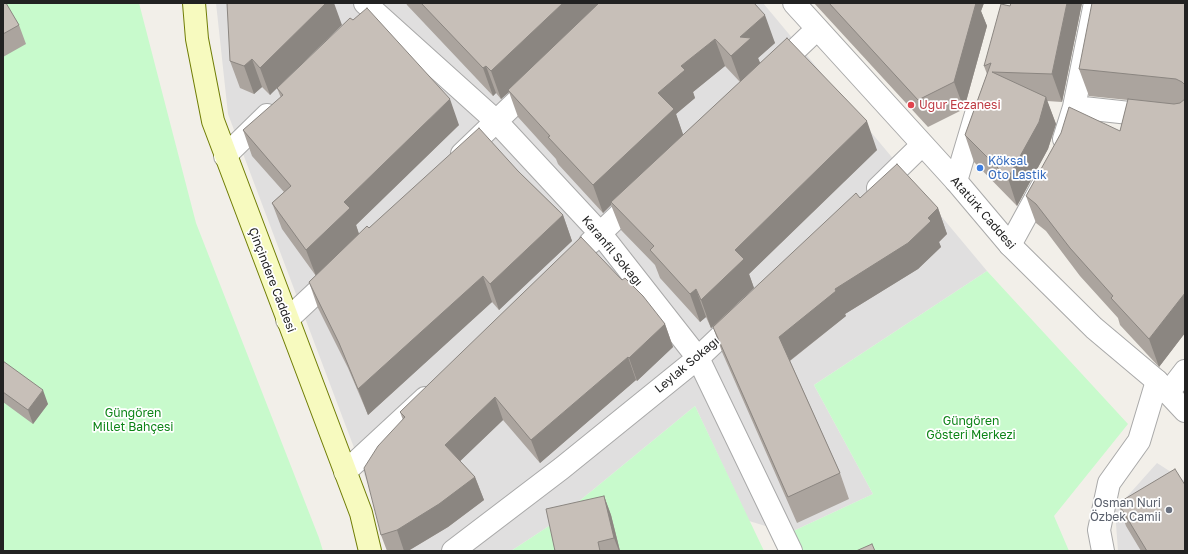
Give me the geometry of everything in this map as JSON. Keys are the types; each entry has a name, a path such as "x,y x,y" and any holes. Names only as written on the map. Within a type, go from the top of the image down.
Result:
{"main road":[{"name":"Çinçindere Caddesi","path":"194,3 197,39 213,121 361,513 370,551"}],"street":[{"name":"Atatürk Caddesi","path":"794,3 956,181 1010,245 1094,328 1163,387 1185,411"},
{"path":"1010,245 1060,154 1074,107 1095,3"},
{"name":"Karanfil Sokağı","path":"371,10 496,122 600,233 698,358 790,551"},
{"path":"760,83 817,29"},
{"path":"449,166 552,68"},
{"path":"956,181 982,93"},
{"path":"225,156 282,100"},
{"path":"1074,107 1185,119"},
{"path":"865,200 922,145"},
{"path":"577,255 651,185"},
{"path":"287,320 351,260"},
{"name":"Leylak Sokağı","path":"453,551 562,468 698,358 755,303"},
{"path":"1103,551 1099,530 1110,483 1139,441 1163,387 1185,371"},
{"path":"345,472 438,386"}],"shaded area":[{"path":"216,3 763,3 987,271 814,385 873,494 789,533 749,521 695,406 549,526 511,551 393,551 228,114"},
{"path":"1157,463 1185,481 1185,551 1118,551 1115,510"}],"green space":[{"name":"Güngören Millet Bahçesi","path":"3,3 139,3 196,223 323,551 3,551"},
{"name":"Güngören Gösteri Merkezi","path":"987,271 1128,424 1054,516 1069,551 798,551 789,533 873,494 814,385"},
{"path":"695,406 764,551 511,551 549,526"}],"building":[{"path":"3,3 6,3 19,25 3,34"},
{"path":"227,3 326,3 260,68 252,59 244,66 230,61"},
{"path":"421,3 563,3 491,71 486,66 483,68"},
{"path":"599,3 754,3 765,15 740,37 751,38 731,56 715,39 681,66 685,70 658,93 674,109 593,185 548,137 550,136 508,90"},
{"path":"829,3 976,3 954,82 918,100"},
{"path":"1011,3 1067,3 1052,74 992,72 1046,97 1039,122 1008,178 965,135 991,63 984,66 1001,4 1010,6"},
{"path":"1092,3 1185,3 1185,85 1176,79 1079,69"},
{"path":"367,8 450,99 344,202 350,208 306,250 272,203 291,186 243,130 283,95 277,88 350,18 353,20"},
{"path":"787,38 867,121 735,250 744,259 701,300 696,289 690,294 650,250 654,246 611,202"},
{"path":"1128,99 1174,104 1180,103 1185,99 1185,293 1149,339 1111,298 1113,296 1070,248 1036,204 1026,196 1061,133 1069,107 1120,131"},
{"path":"479,128 518,171 563,215 490,284 483,276 358,389 339,343 309,282 367,226 369,228"},
{"path":"897,164 938,208 928,218 931,221 908,243 835,289 836,291 779,337 840,473 788,497 713,327 856,193 860,198"},
{"path":"581,237 622,280 625,278 643,296 665,324 629,358 628,357 531,440 495,397 445,445 475,477 439,504 397,530 381,535 364,468 378,446 405,417 400,412"},
{"path":"3,361 43,390 28,410 3,392"},
{"path":"1175,469 1185,485 1185,551 1147,551 1118,503"},
{"path":"604,496 614,538 598,542 600,551 555,551 546,509"},
{"path":"872,544 875,551 856,551"}],"place":[{"name":"Uğur Eczanesi","path":"911,105"},
{"name":"Köksal Oto Lastik","path":"980,168"},
{"name":"Osman Nuri Özbek Camii","path":"1169,510"}]}
